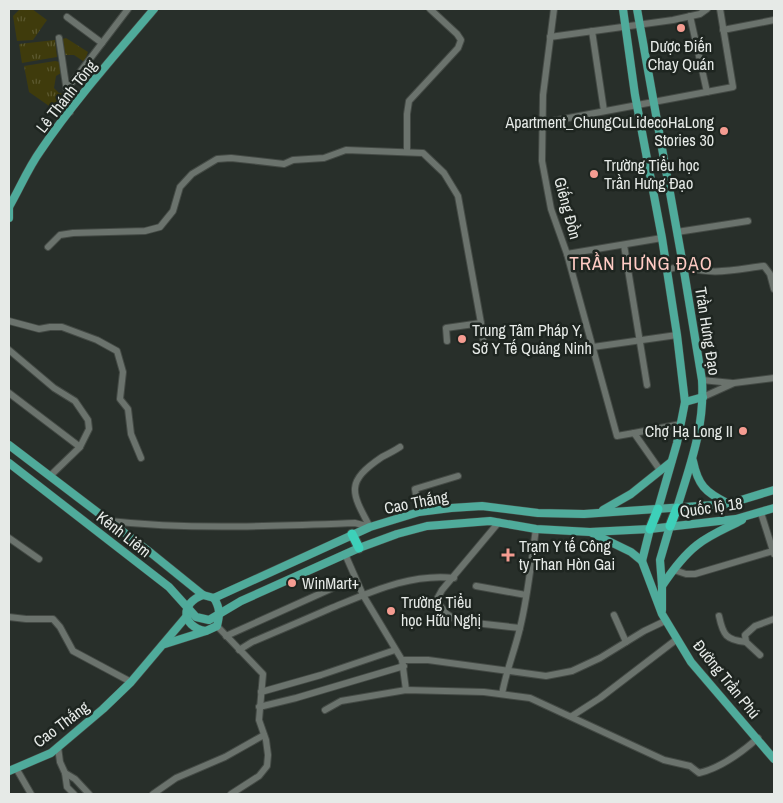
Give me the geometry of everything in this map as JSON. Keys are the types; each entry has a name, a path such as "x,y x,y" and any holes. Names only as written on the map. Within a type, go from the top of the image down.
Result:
{"highway":[{"path":"650,529 658,508"},
{"path":"670,526 677,508"},
{"path":"352,534 359,548"}],"main road":[{"name":"Lê Thánh Tông","path":"9,218 9,207 23,178 41,149 154,9"},
{"name":"Trần Hưng Đạo","path":"623,9 627,26 637,106 662,238 685,402 681,424 658,508"},
{"name":"Trần Hưng Đạo","path":"637,9 702,380 703,397 700,427 693,461 677,508"},
{"path":"685,402 703,397"},
{"name":"Kênh Liêm","path":"9,445 203,595 214,598"},
{"path":"693,461 696,476 702,486 710,495 728,504"},
{"path":"584,514 610,507 647,482 671,462"},
{"name":"Kênh Liêm","path":"9,463 169,587 196,617 209,620 220,614"},
{"name":"Quốc lộ 18","path":"658,508 728,504 774,490"},
{"name":"Cao Thắng","path":"214,598 352,534 419,512 482,506 538,513 584,514 658,508"},
{"name":"Quốc lộ 18","path":"650,529 736,520 774,508"},
{"path":"662,586 684,557 699,543 749,516"},
{"name":"Cao Thắng","path":"220,614 241,600 359,548 397,534 427,526 462,522 499,522 536,529 590,532 650,529"},
{"path":"663,618 660,560 670,526"},
{"path":"590,532 626,549 642,561 650,529"},
{"name":"Đường Trần Phú","path":"642,561 663,618 691,662 774,759"},
{"path":"203,595 194,598 187,607 186,617 191,626 206,632"},
{"path":"164,644 206,632 217,626 220,614 214,598"},
{"name":"Cao Thắng","path":"12,770 51,753 103,710 131,682 186,617"}],"street":[{"path":"67,89 128,9"},
{"path":"407,152 409,101 458,48 461,40 430,9"},
{"name":"Giếng Đồn","path":"554,9 543,95 542,123 542,160 551,209 567,254 617,436 634,433"},
{"path":"550,37 627,26 641,26 700,14 707,9"},
{"path":"542,123 733,87 720,9"},
{"path":"63,14 102,43"},
{"path":"690,16 707,92"},
{"path":"723,30 774,20"},
{"path":"592,31 604,111"},
{"path":"59,38 70,112"},
{"path":"48,247 60,235 145,231 160,227 173,211 180,187 192,174 217,159 231,158 284,164 293,160 324,158 346,150 376,153 423,153 444,173 458,196 483,339"},
{"path":"677,232 748,221"},
{"path":"567,254 662,238"},
{"path":"624,245 647,385"},
{"path":"667,270 683,265 693,270 717,272 764,266 770,274 774,288"},
{"path":"9,321 39,329 62,327 97,340 117,351 123,372 120,399 128,409 130,434 141,458"},
{"path":"447,341 446,328 480,323"},
{"path":"593,347 677,335"},
{"path":"9,350 54,388 76,401 85,414 89,429 80,447 50,476"},
{"path":"702,380 734,383 774,378"},
{"path":"703,397 734,383"},
{"path":"9,393 80,447"},
{"path":"660,470 634,433 681,424"},
{"path":"370,527 355,498 356,484 365,470 400,447"},
{"path":"419,512 415,489 458,476"},
{"path":"674,570 686,574 695,574 774,552 760,513"},
{"path":"108,521 152,526 355,524 370,527"},
{"path":"499,522 437,598 439,604 452,619 457,621 520,628"},
{"path":"502,694 520,628 536,529"},
{"path":"9,538 39,559"},
{"path":"345,554 363,595 403,663 406,690"},
{"path":"239,650 252,642 363,595 404,581 442,576 454,578"},
{"path":"226,636 356,578"},
{"path":"476,586 526,595"},
{"path":"614,615 626,642"},
{"path":"719,616 724,633 730,639 746,642 760,655"},
{"path":"9,617 53,619 60,627 73,651 131,682"},
{"path":"259,707 304,696 403,663 428,660 546,676 561,674 600,658 663,618"},
{"path":"746,642 745,635 750,629 774,618"},
{"path":"217,626 263,674 259,720 268,755 267,766 259,776 232,794"},
{"path":"572,716 600,698 678,639"},
{"path":"261,692 395,650"},
{"path":"325,710 341,701 406,690 484,692 530,698 664,760 690,766 699,773 723,763 758,738"},
{"path":"153,794 176,778 225,757 264,735"},
{"path":"58,747 67,787 74,794"},
{"path":"12,770 31,794"},
{"path":"65,773 75,779 89,794"}],"green space":[{"path":"20,9 32,9 47,20 33,40 17,41 13,16"},
{"path":"66,38 88,52 85,60 83,61 74,55 64,55 62,39"},
{"path":"55,40 57,57 22,63 19,44"},
{"path":"55,61 60,62 61,73 56,76 54,88 59,93 65,94 68,109 62,115 29,92 24,66"}],"place":[{"name":"Dược Điến Chay Quán","path":"681,28"},
{"name":"Apartment_ChungCuLidecoHaLong Stories 30","path":"724,131"},
{"name":"Trường Tiểu học Trần Hưng Đạo","path":"594,174"},
{"name":"Trung Tâm Pháp Y, Sở Y Tế Quảng Ninh","path":"462,339"},
{"name":"Chợ Hạ Long II","path":"743,431"},
{"name":"Trạm Y tế Công ty Than Hòn Gai","path":"508,555"},
{"name":"WinMart+","path":"292,583"},
{"name":"Trường Tiểu học Hữu Nghị","path":"391,611"}],"district":[{"name":"TRẦN HƯNG ĐẠO","path":"641,263"}]}
